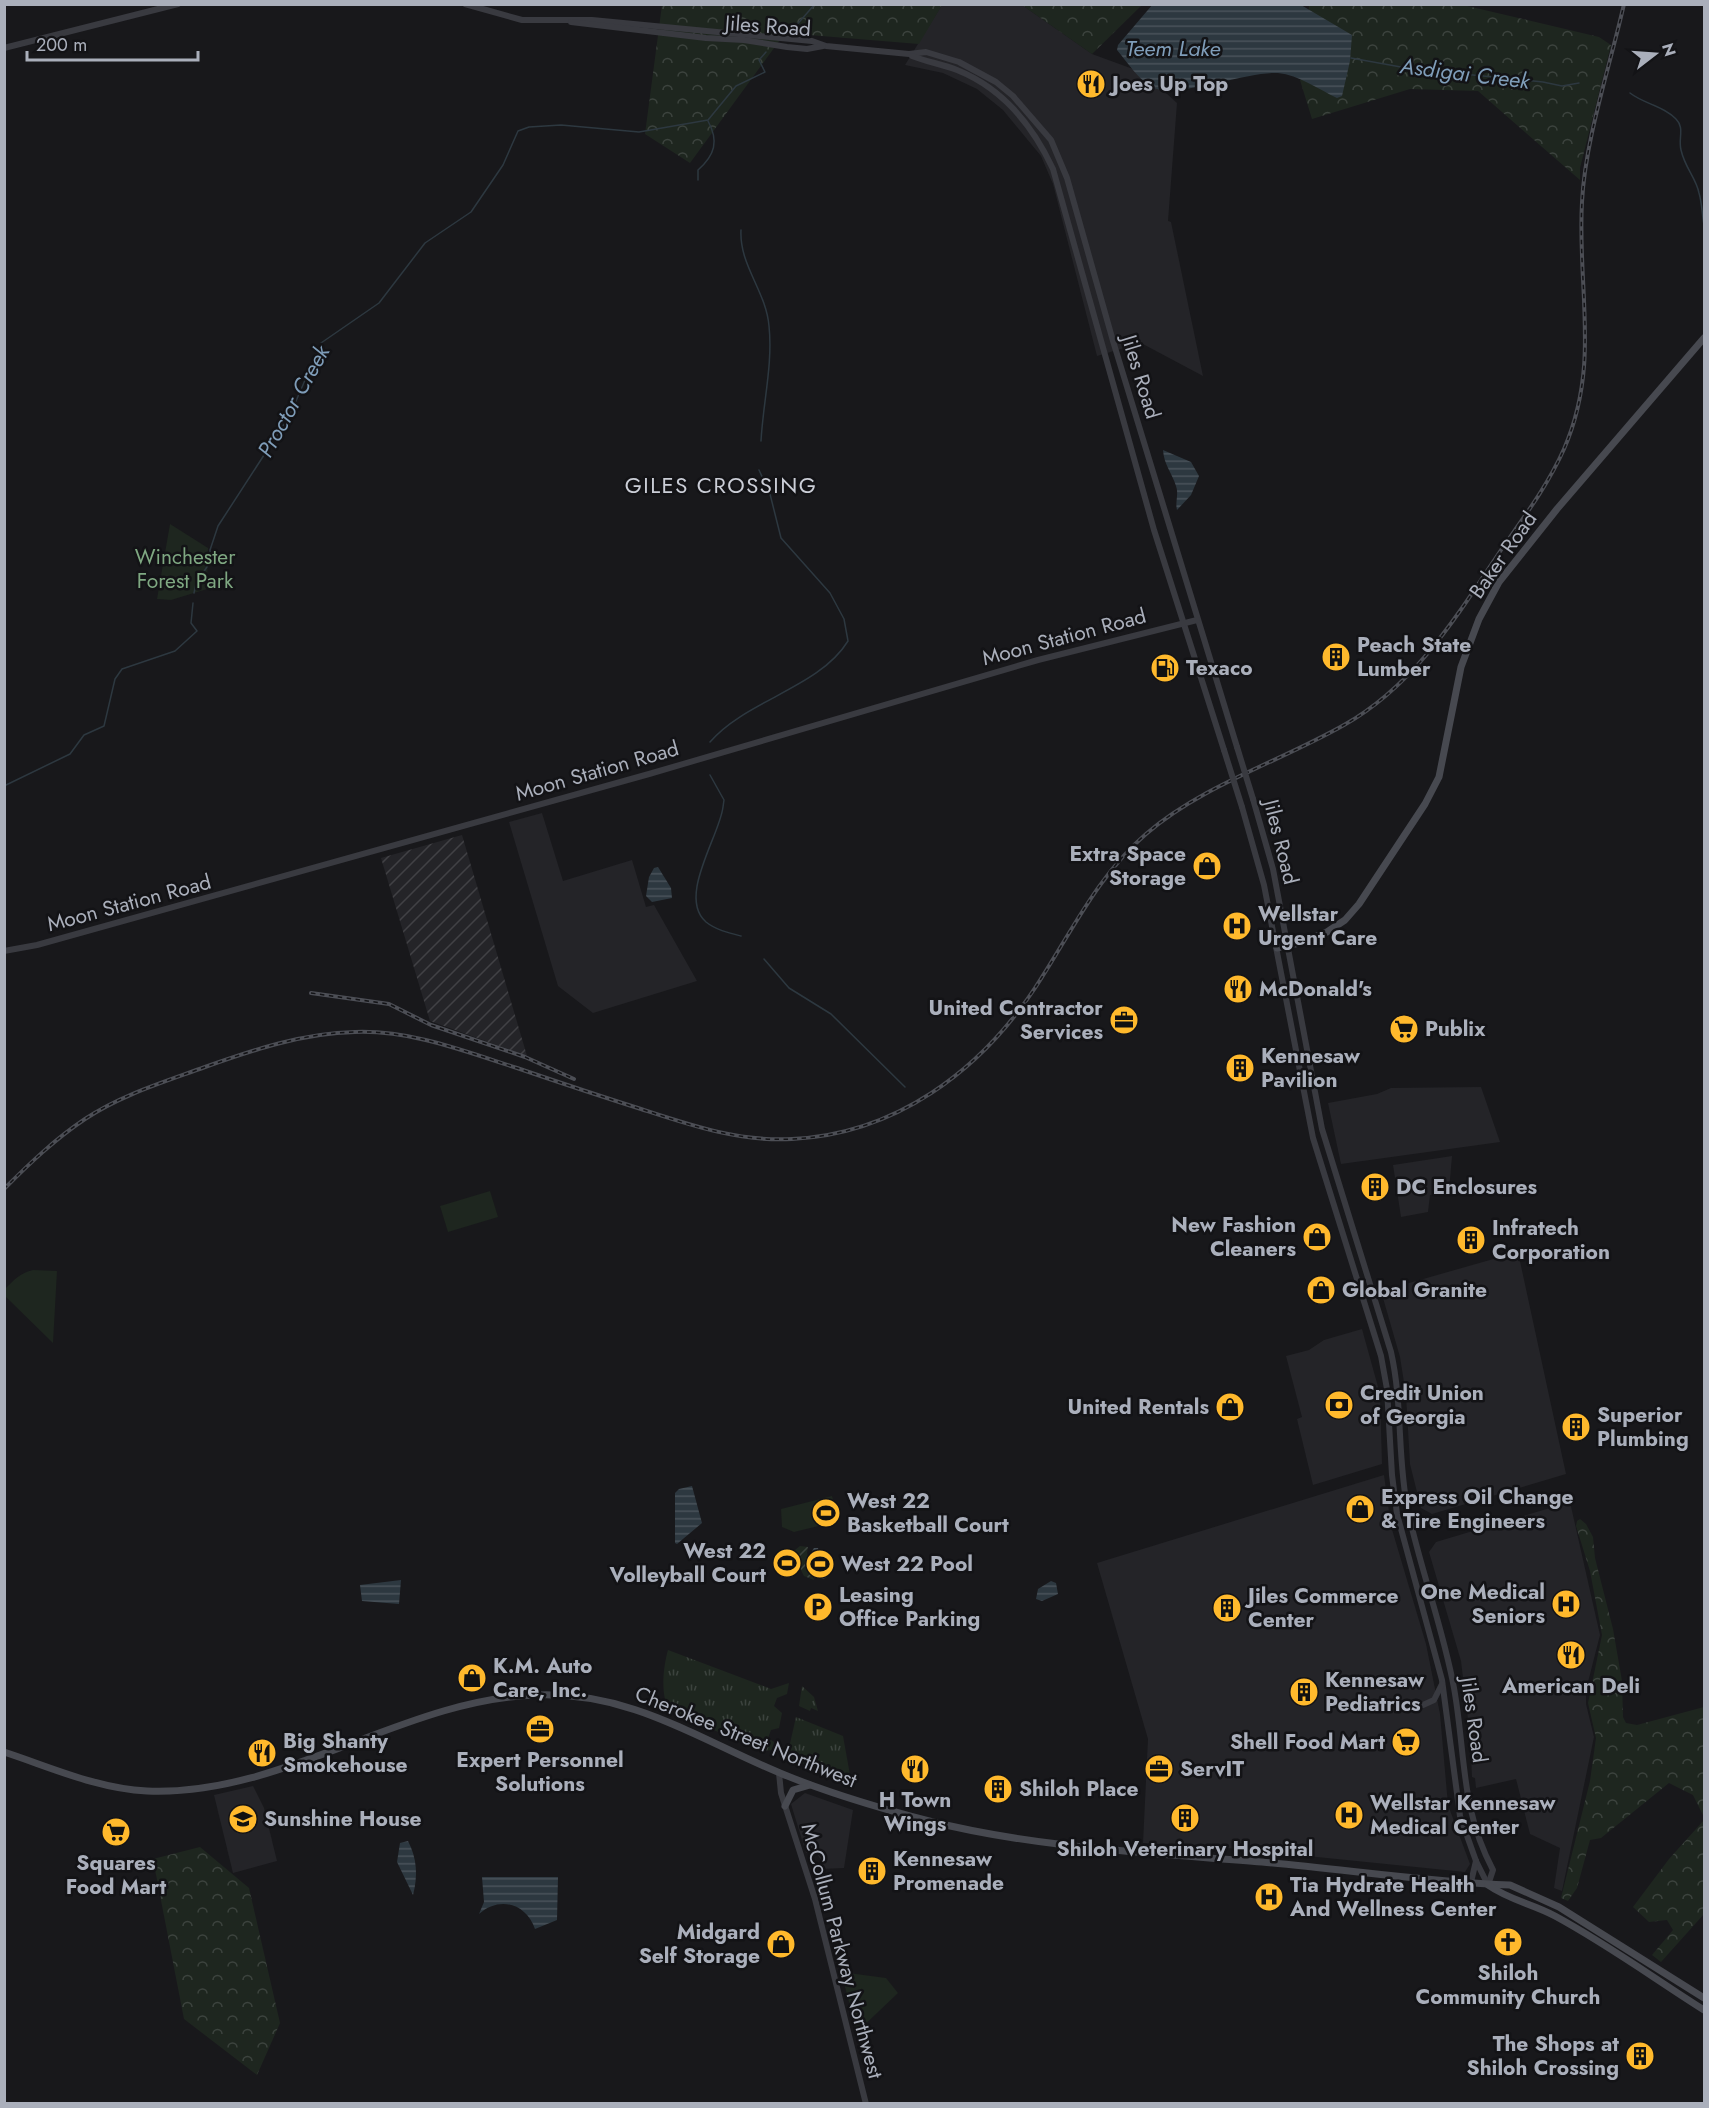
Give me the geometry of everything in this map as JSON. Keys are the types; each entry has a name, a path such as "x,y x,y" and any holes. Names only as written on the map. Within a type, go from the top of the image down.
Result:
{"main road":[{"name":"Baker Road","path":"1277,948 1328,932 1345,920 1359,904 1425,804 1439,777 1461,667 1479,619 1499,582 1557,509 1704,338"},
{"name":"Cherokee Street Northwest","path":"4,1752 129,1790 195,1790 280,1769 480,1701 518,1695 564,1695 610,1701 650,1713 779,1773 811,1785 945,1824 1063,1845 1510,1886 1559,1907 1704,1998"},
{"path":"785,1806 792,1790 811,1785"},
{"name":"Cherokee Street Northwest","path":"1488,1885 1500,1893 1553,1915 1576,1928 1704,2010"}],"street":[{"path":"4,48 178,4"},
{"name":"Jiles Road","path":"465,4 522,20 565,20 594,27 744,40 807,49 826,46 909,54 926,52 942,56 996,82 1025,108 1057,152 1068,178 1113,341 1273,869 1322,1129 1392,1352 1398,1388 1406,1502 1449,1663 1470,1815 1479,1842 1493,1870 1488,1885"},
{"name":"Jiles Road","path":"909,54 957,70 994,91 1019,114 1047,156 1058,181 1154,530 1262,876 1313,1138 1381,1356 1389,1403 1392,1475 1397,1514 1442,1680 1458,1810 1476,1861 1488,1885"},
{"name":"Moon Station Road","path":"4,951 37,945 276,880 1038,660 1197,620"},
{"path":"1423,1705 1431,1702 1438,1694 1442,1680"},
{"name":"McCollum Parkway Northwest","path":"779,1773 785,1806 814,1893 866,2103"},
{"path":"1471,1882 1476,1861"}],"shaded area":[{"path":"942,5 1022,5 1092,54 1144,73 1177,103 1168,221 1171,222 1203,376 1141,343 1097,356 1053,184 1041,156 1003,110 977,89 943,73 905,65"},
{"path":"542,813 563,881 632,860 646,907 654,905 697,981 593,1013 558,986 509,822"},
{"path":"462,835 527,1056 430,1021 381,858"},
{"path":"1481,1087 1500,1142 1341,1164 1328,1103 1377,1094 1391,1088"},
{"path":"1452,1156 1449,1191 1430,1195 1428,1212 1401,1217 1393,1165"},
{"path":"1518,1252 1566,1474 1432,1514 1421,1508 1410,1464 1406,1395 1400,1357 1381,1291"},
{"name":"Credit Union of Georgia","path":"1362,1329 1380,1394 1382,1464 1313,1485 1297,1419 1302,1417 1286,1356 1309,1350 1324,1340"},
{"path":"1384,1475 1391,1526 1426,1644 1440,1714 1448,1805 1470,1864 1465,1872 1217,1847 1143,1843 1148,1739 1097,1563"},
{"path":"1570,1502 1600,1635 1586,1690 1586,1704 1594,1737 1562,1891 1554,1888 1560,1848 1530,1834 1516,1779 1476,1788 1475,1778 1472,1777 1470,1736 1461,1661 1429,1552 1436,1542"},
{"name":"Sunshine House","path":"253,1786 264,1808 277,1861 233,1873 214,1795"},
{"path":"805,1793 853,1810 844,1868 821,1869 822,1861 817,1854 806,1853 791,1804"}],"green space":[{"path":"662,5 942,5 919,44 785,33 690,163 645,134"},
{"path":"1022,5 1142,5 1092,54"},
{"path":"1309,5 1463,5 1599,37 1611,45 1580,168 1580,180 1478,91 1410,89 1312,119 1300,80 1334,53 1308,30"},
{"name":"Winchester Forest Park","path":"170,524 208,548 207,589 171,600 157,599"},
{"path":"490,1191 498,1217 448,1232 440,1206"},
{"path":"33,1270 57,1271 53,1343 5,1296 5,1289 14,1280"},
{"path":"832,1496 839,1521 794,1532 782,1527 781,1509"},
{"path":"1580,1519 1586,1524 1593,1537 1595,1558 1613,1629 1622,1681 1623,1717 1626,1723 1637,1725 1704,1707 1704,1817 1693,1795 1669,1783 1601,1838 1590,1840 1577,1888 1568,1901 1561,1898 1590,1781 1596,1738 1588,1703 1602,1635 1590,1571 1576,1526"},
{"path":"800,1546 808,1547 807,1553 814,1580 804,1576 795,1558 795,1550"},
{"path":"668,1650 771,1689 789,1683 787,1694 777,1698 774,1706 782,1713 779,1728 771,1730 768,1738 774,1742 773,1750 762,1751 670,1711 665,1698 663,1682"},
{"path":"802,1686 814,1697 818,1711 811,1708 810,1711 799,1706"},
{"path":"796,1717 843,1736 850,1775 848,1781 793,1760 789,1748"},
{"path":"1704,1820 1704,1914 1661,1962 1652,1955 1673,1930 1667,1920 1649,1922 1633,1907 1669,1859"},
{"path":"200,1847 249,1888 280,2023 257,2075 184,2019 153,1859"},
{"path":"841,1972 886,1978 898,1993 857,2032"}],"water":[{"name":"Teem Lake","path":"1153,4 1301,5 1352,35 1350,61 1342,96 1337,98 1301,79 1278,73 1248,76 1176,90 1152,87 1138,75 1117,50 1118,45"},
{"path":"1163,450 1191,462 1199,476 1191,495 1177,510 1177,489"},
{"path":"658,867 671,888 672,898 652,902 646,896 649,877 654,868"},
{"path":"692,1486 702,1523 677,1544 675,1543 675,1493 679,1489"},
{"name":"West 22 Pool","path":"818,1548 820,1555 827,1562 823,1571 827,1577 823,1579 817,1575 818,1570 812,1551"},
{"path":"401,1580 399,1604 362,1601 360,1585"},
{"path":"1051,1581 1056,1583 1058,1594 1042,1601 1036,1599 1038,1589"},
{"path":"408,1841 416,1867 413,1895 397,1862 400,1843"},
{"path":"482,1877 558,1877 557,1920 535,1929 531,1920 519,1908 503,1904 487,1908 479,1914 484,1902"}],"waterway":[{"name":"Proctor Creek","path":"777,29 794,28 815,4"},
{"name":"Proctor Creek","path":"194,593 196,584 210,562 210,550 218,526 290,415 321,343 379,303 425,243 471,212 503,165 518,131 529,127 561,125 639,132 708,120 736,86 765,72 759,60 766,52"},
{"name":"Asdigai Creek","path":"1351,58 1412,69 1543,82 1562,86 1579,83"},
{"name":"Asdigai Creek","path":"1630,93 1666,111 1679,122 1681,150 1698,188 1704,225"},
{"path":"698,180 698,170 708,159 714,147 708,121"},
{"path":"741,230 744,255 763,301 769,326 769,369 761,441"},
{"path":"710,742 743,715 819,671 848,641 844,619 830,593 781,538 770,494 759,470"},
{"name":"Proctor Creek","path":"4,786 70,754 84,735 104,726 115,679 122,669 175,651 197,631 191,623 193,603"},
{"path":"710,775 724,800 720,819 698,882 696,897 698,911 710,925 741,936"},
{"path":"764,959 789,988 831,1014 905,1087"}],"railway":[{"path":"4,1189 63,1135 113,1103 241,1054 297,1039 336,1033 376,1032 437,1043 678,1121 753,1138 792,1139 830,1135 866,1125 899,1111 931,1093 961,1071 1013,1018 1035,988 1099,887 1113,868 1146,834 1168,817 1217,788 1344,725 1369,709 1392,690 1433,647 1451,624 1535,501 1564,449 1575,418 1582,387 1585,356 1581,234 1584,178 1593,128 1624,4"},
{"path":"311,993 389,1004 431,1025 525,1057 574,1079"}],"place":[{"name":"Joes Up Top","path":"1091,84"},
{"name":"Peach State Lumber","path":"1336,657"},
{"name":"Texaco","path":"1165,668"},
{"name":"Extra Space Storage","path":"1207,866"},
{"name":"Wellstar Urgent Care","path":"1237,926"},
{"name":"McDonald's","path":"1238,989"},
{"name":"United Contractor Services","path":"1124,1020"},
{"name":"Publix","path":"1404,1029"},
{"name":"Kennesaw Pavilion","path":"1240,1068"},
{"name":"DC Enclosures","path":"1375,1187"},
{"name":"New Fashion Cleaners","path":"1317,1237"},
{"name":"Infratech Corporation","path":"1471,1240"},
{"name":"Global Granite","path":"1321,1290"},
{"name":"Credit Union of Georgia","path":"1339,1405"},
{"name":"United Rentals","path":"1230,1407"},
{"name":"Superior Plumbing","path":"1576,1427"},
{"name":"Express Oil Change & Tire Engineers","path":"1360,1509"},
{"name":"West 22 Basketball Court","path":"826,1513"},
{"name":"West 22 Volleyball Court","path":"787,1563"},
{"name":"West 22 Pool","path":"820,1564"},
{"name":"One Medical Seniors","path":"1566,1604"},
{"name":"Leasing Office Parking","path":"818,1607"},
{"name":"Jiles Commerce Center","path":"1227,1608"},
{"name":"American Deli","path":"1571,1655"},
{"name":"K.M. Auto Care, Inc.","path":"472,1678"},
{"name":"Kennesaw Pediatrics","path":"1304,1692"},
{"name":"Expert Personnel Solutions","path":"540,1729"},
{"name":"Shell Food Mart","path":"1406,1742"},
{"name":"Big Shanty Smokehouse","path":"262,1753"},
{"name":"H Town Wings","path":"915,1769"},
{"name":"ServIT","path":"1159,1769"},
{"name":"Shiloh Place","path":"998,1789"},
{"name":"Wellstar Kennesaw Medical Center","path":"1349,1815"},
{"name":"Shiloh Veterinary Hospital","path":"1185,1818"},
{"name":"Sunshine House","path":"243,1819"},
{"name":"Squares Food Mart","path":"116,1832"},
{"name":"Kennesaw Promenade","path":"872,1871"},
{"name":"Tia Hydrate Health And Wellness Center","path":"1269,1897"},
{"name":"Shiloh Community Church","path":"1508,1942"},
{"name":"Midgard Self Storage","path":"781,1944"},
{"name":"The Shops at Shiloh Crossing","path":"1640,2056"}],"district":[{"name":"GILES CROSSING","path":"721,485"}]}
